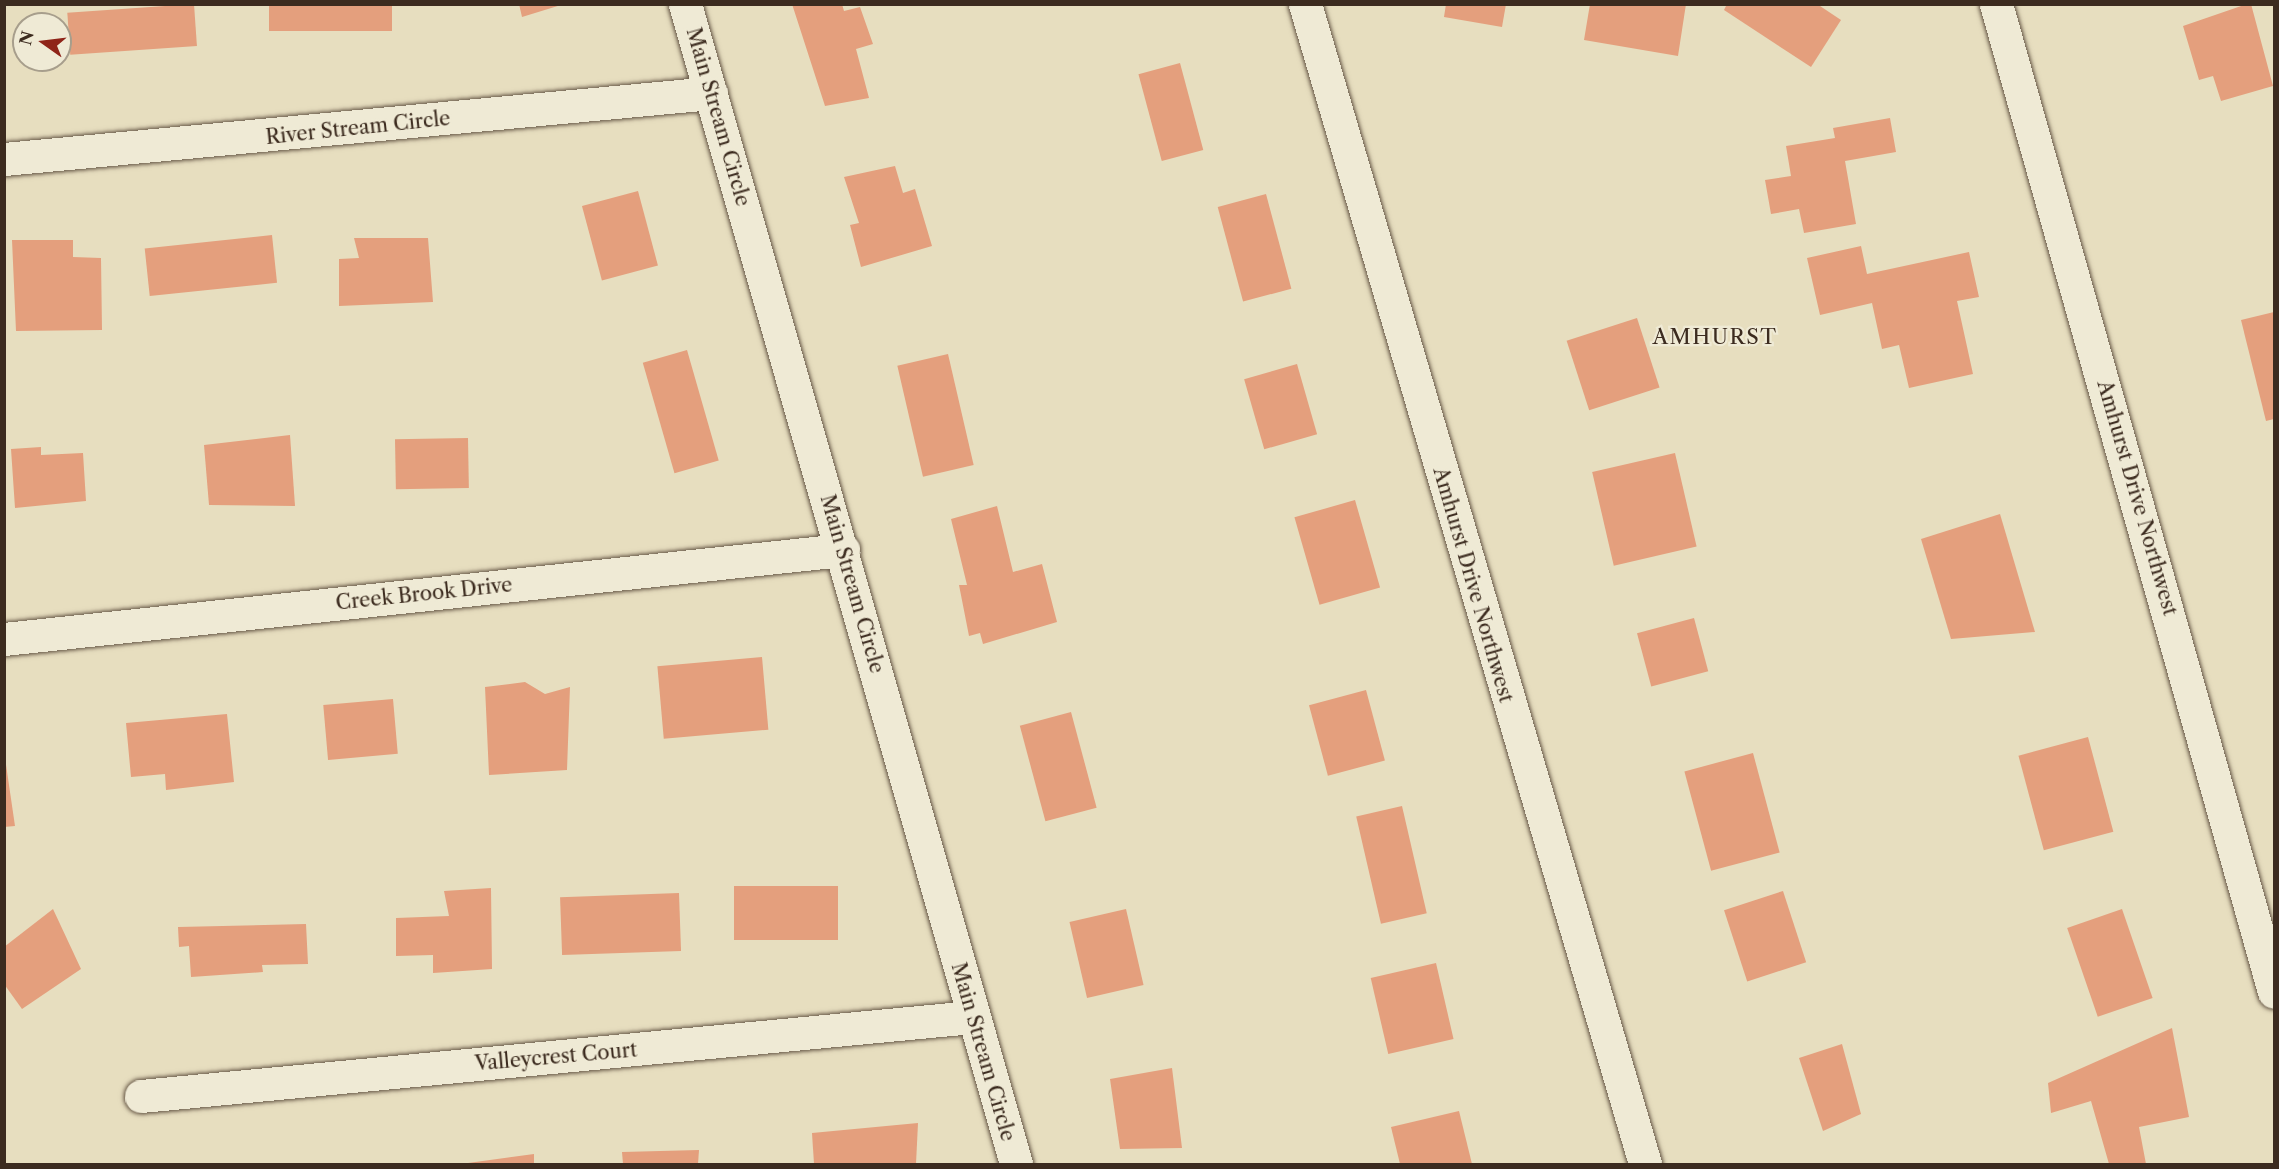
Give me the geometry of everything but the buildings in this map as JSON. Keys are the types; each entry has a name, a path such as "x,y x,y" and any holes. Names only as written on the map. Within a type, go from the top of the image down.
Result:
{"street":[{"name":"Main Stream Circle","path":"685,4 843,549 972,1017 1016,1164"},
{"name":"Amhurst Drive Northwest","path":"1305,4 1645,1164"},
{"name":"Amhurst Drive Northwest","path":"1996,4 2274,992"},
{"name":"River Stream Circle","path":"4,159 711,93"},
{"name":"Creek Brook Drive","path":"4,639 843,549"},
{"name":"Valleycrest Court","path":"141,1096 972,1017"}],"district":[{"name":"AMHURST","path":"1715,337"}]}
